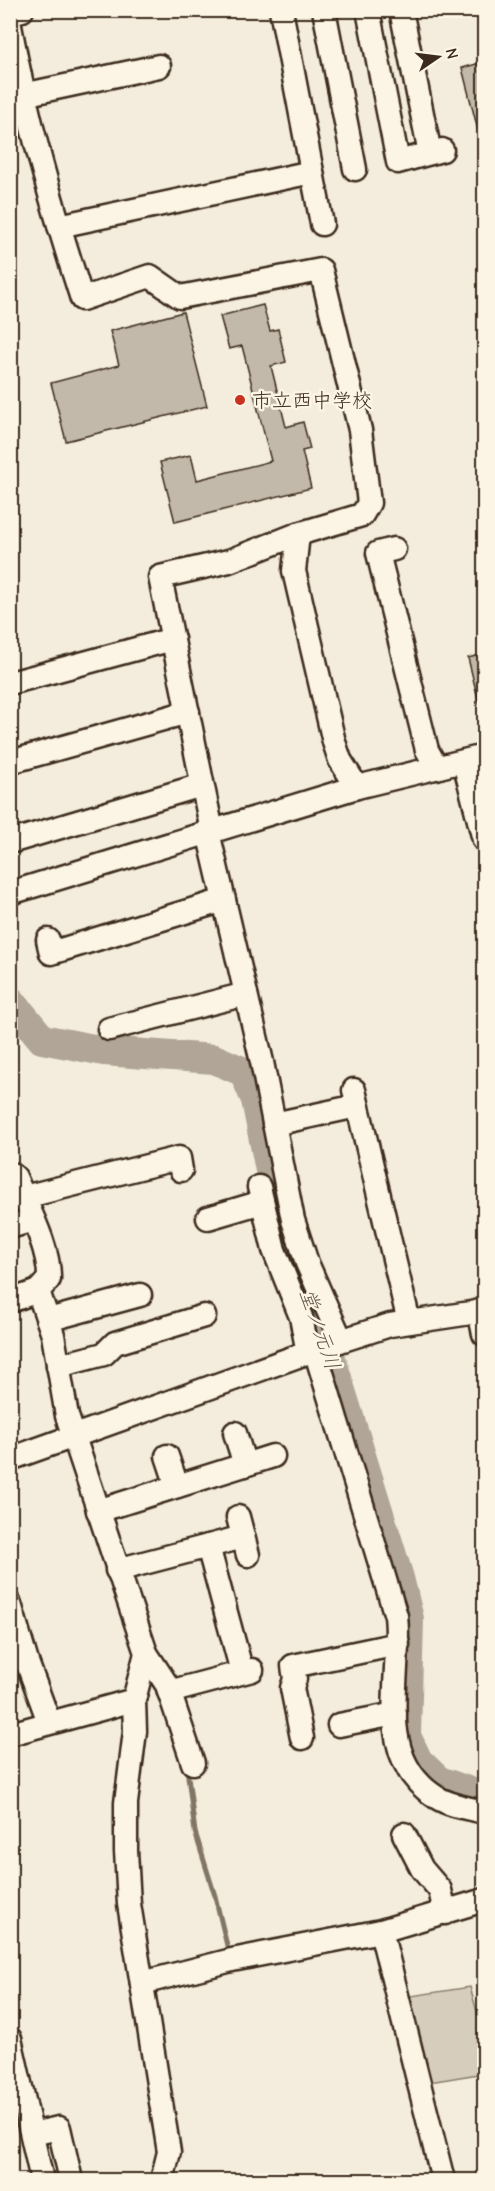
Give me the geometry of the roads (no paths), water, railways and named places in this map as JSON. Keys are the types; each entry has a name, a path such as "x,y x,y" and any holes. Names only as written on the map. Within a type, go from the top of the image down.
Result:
{"street":[{"path":"10,13 22,10"},
{"path":"281,10 322,224"},
{"path":"324,10 356,168"},
{"path":"368,10 398,162 436,152 401,10"},
{"path":"10,26 23,95 58,226 82,299 150,276 180,297 321,270 360,430 369,503 362,515 298,534 229,561 160,577 224,900 299,1242 324,1346 391,1595 398,1644 395,1714 400,1755 422,1786 436,1797 452,1804 484,1812"},
{"path":"23,95 159,66"},
{"path":"58,226 312,172"},
{"path":"298,534 294,571 340,760 357,787"},
{"path":"394,549 378,553 427,750 437,768"},
{"path":"10,683 83,675 173,639"},
{"path":"14,766 111,743 188,712"},
{"path":"10,892 357,787 474,759 484,840"},
{"path":"10,842 202,785"},
{"path":"48,940 51,953 224,900"},
{"path":"109,1029 246,994"},
{"path":"274,1125 356,1098 409,1322"},
{"path":"24,1197 179,1158 181,1170"},
{"path":"10,1173 15,1177 24,1197 50,1271 49,1279 38,1291 10,1301"},
{"path":"208,1218 261,1194 279,1284 324,1346"},
{"path":"10,1227 33,1220"},
{"path":"38,1291 48,1320 68,1416 117,1570 146,1653 169,1692 193,1763"},
{"path":"48,1320 140,1295"},
{"path":"10,1459 324,1346 409,1322 482,1311 484,1334"},
{"path":"58,1366 104,1354 115,1343 204,1316"},
{"path":"235,1433 245,1465"},
{"path":"167,1456 177,1486"},
{"path":"98,1511 273,1456"},
{"path":"117,1570 243,1536"},
{"path":"169,1692 247,1671 208,1546"},
{"path":"10,1604 33,1682 49,1722"},
{"path":"302,1738 292,1688 295,1679 293,1666 398,1644"},
{"path":"146,1653 134,1700 135,1731 126,1803 129,1905 169,2152 179,2181"},
{"path":"10,1734 134,1700"},
{"path":"339,1725 395,1714"},
{"path":"405,1834 422,1869 440,1890 445,1913"},
{"path":"142,1983 232,1960 381,1931 484,1900"},
{"path":"381,1931 443,2181"},
{"path":"10,2039 42,2181"},
{"path":"32,2134 59,2128 71,2181"},
{"path":"162,2181 169,2152"}],"waterway":[{"name":"堂ノ元川","path":"10,1000 42,1039 104,1051 214,1059 244,1072 256,1100 281,1225 323,1333 399,1578 409,1619 406,1736 418,1761 439,1781 484,1797"},
{"path":"187,1768 195,1832 215,1896 229,1954"}],"place":[{"name":"市立西中学校","path":"240,400"}]}
